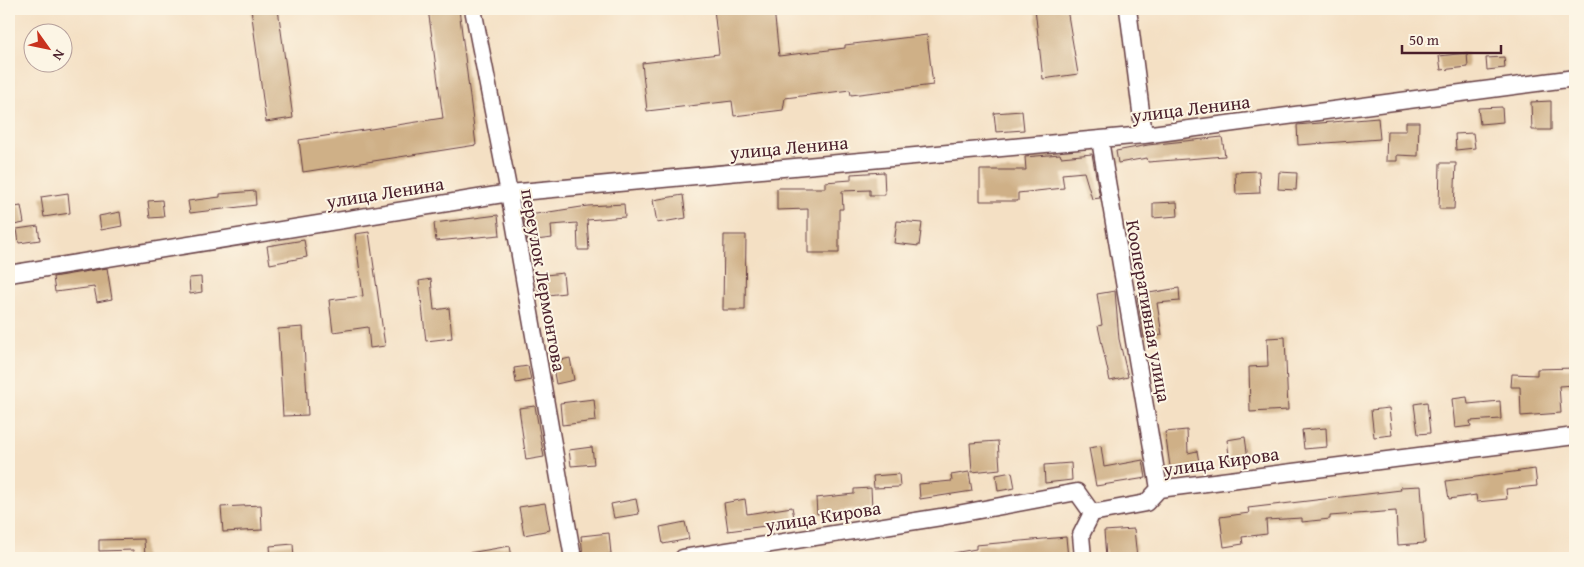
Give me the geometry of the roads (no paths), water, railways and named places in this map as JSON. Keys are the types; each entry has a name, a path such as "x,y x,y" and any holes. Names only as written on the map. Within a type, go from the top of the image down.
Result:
{"street":[{"name":"переулок Лермонтова","path":"473,9 509,193 573,558"},
{"path":"1128,9 1144,135"},
{"name":"улица Ленина","path":"9,274 509,193 1100,140 1575,78"},
{"name":"Кооперативная улица","path":"1100,140 1159,489"},
{"name":"улица Кирова","path":"690,558 1077,492 1092,513 1146,503 1159,489 1575,436"},
{"path":"1083,558 1081,535 1092,513"}]}
